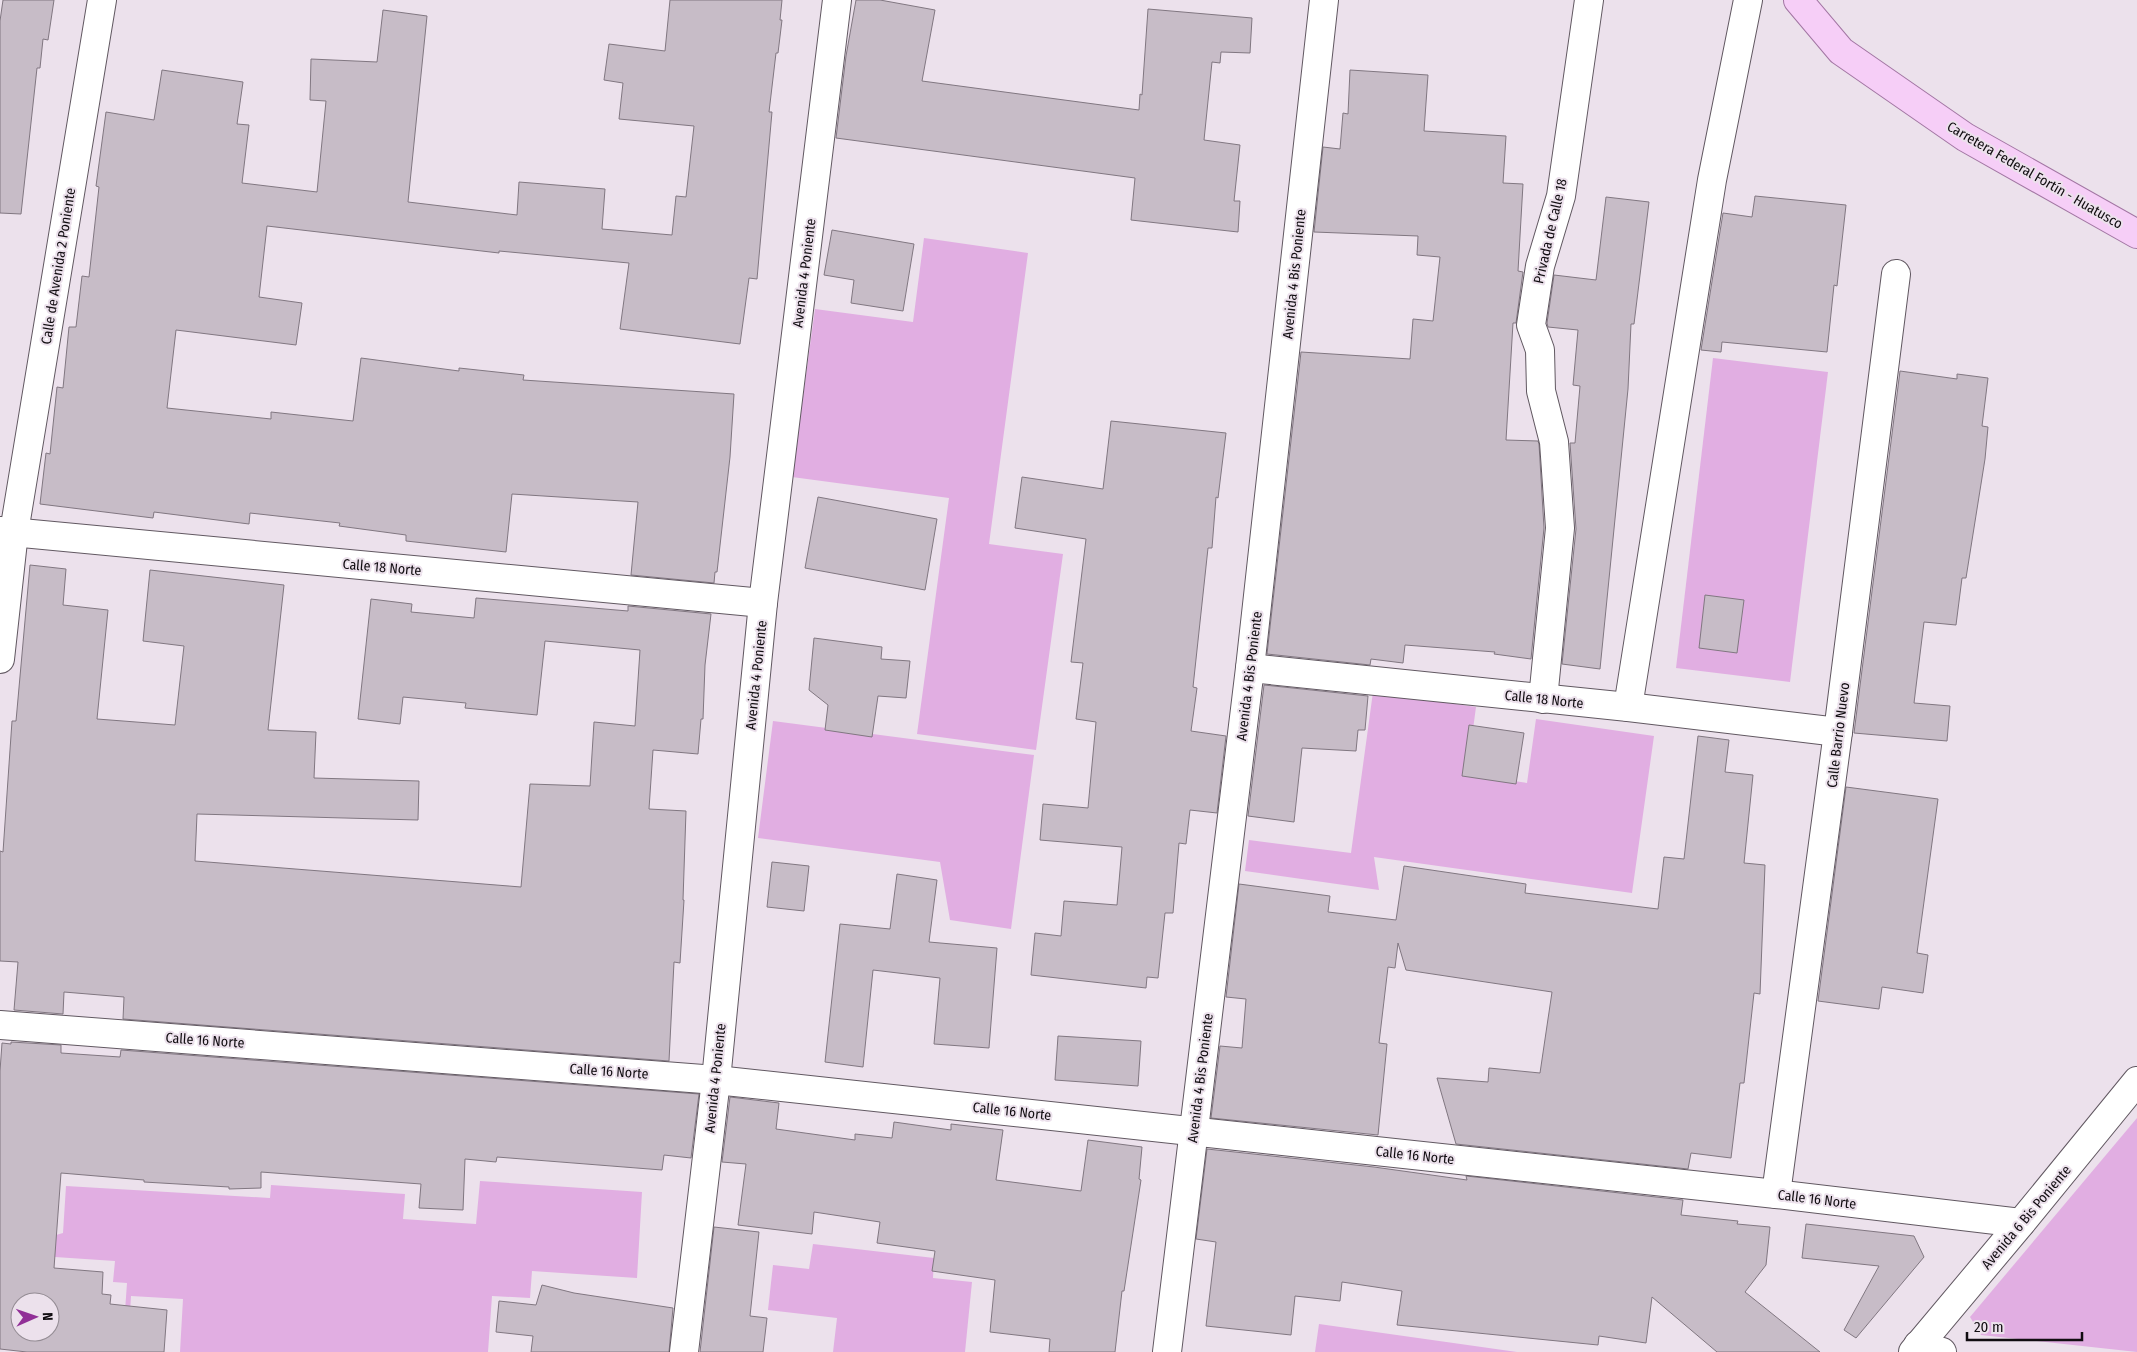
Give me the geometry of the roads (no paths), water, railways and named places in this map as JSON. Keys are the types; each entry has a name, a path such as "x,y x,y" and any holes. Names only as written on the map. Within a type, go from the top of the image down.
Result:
{"main road":[{"name":"Carretera Federal Fortín - Huatusco","path":"1798,0 1840,51 1965,137 2137,234"}],"street":[{"name":"Calle de Avenida 2 Poniente","path":"0,659 7,532 102,0"},
{"name":"Avenida 4 Poniente","path":"684,1352 716,1080 763,603 837,0"},
{"name":"Avenida 4 Bis Poniente","path":"1167,1352 1250,668 1324,0"},
{"name":"Privada de Calle 18","path":"1543,699 1560,528 1554,442 1541,391 1540,350 1532,325 1540,266 1561,196 1589,0"},
{"path":"1628,707 1712,180 1748,0"},
{"name":"Calle Barrio Nuevo","path":"1776,1194 1838,732 1896,274"},
{"name":"Calle 18 Norte","path":"7,532 763,603"},
{"name":"Calle 18 Norte","path":"1250,668 1628,707 1838,732"},
{"name":"Calle 16 Norte","path":"0,1025 716,1080 1193,1130 2021,1223"},
{"name":"Avenida 6 Bis Poniente","path":"1924,1350 2021,1223 2137,1081"}]}
